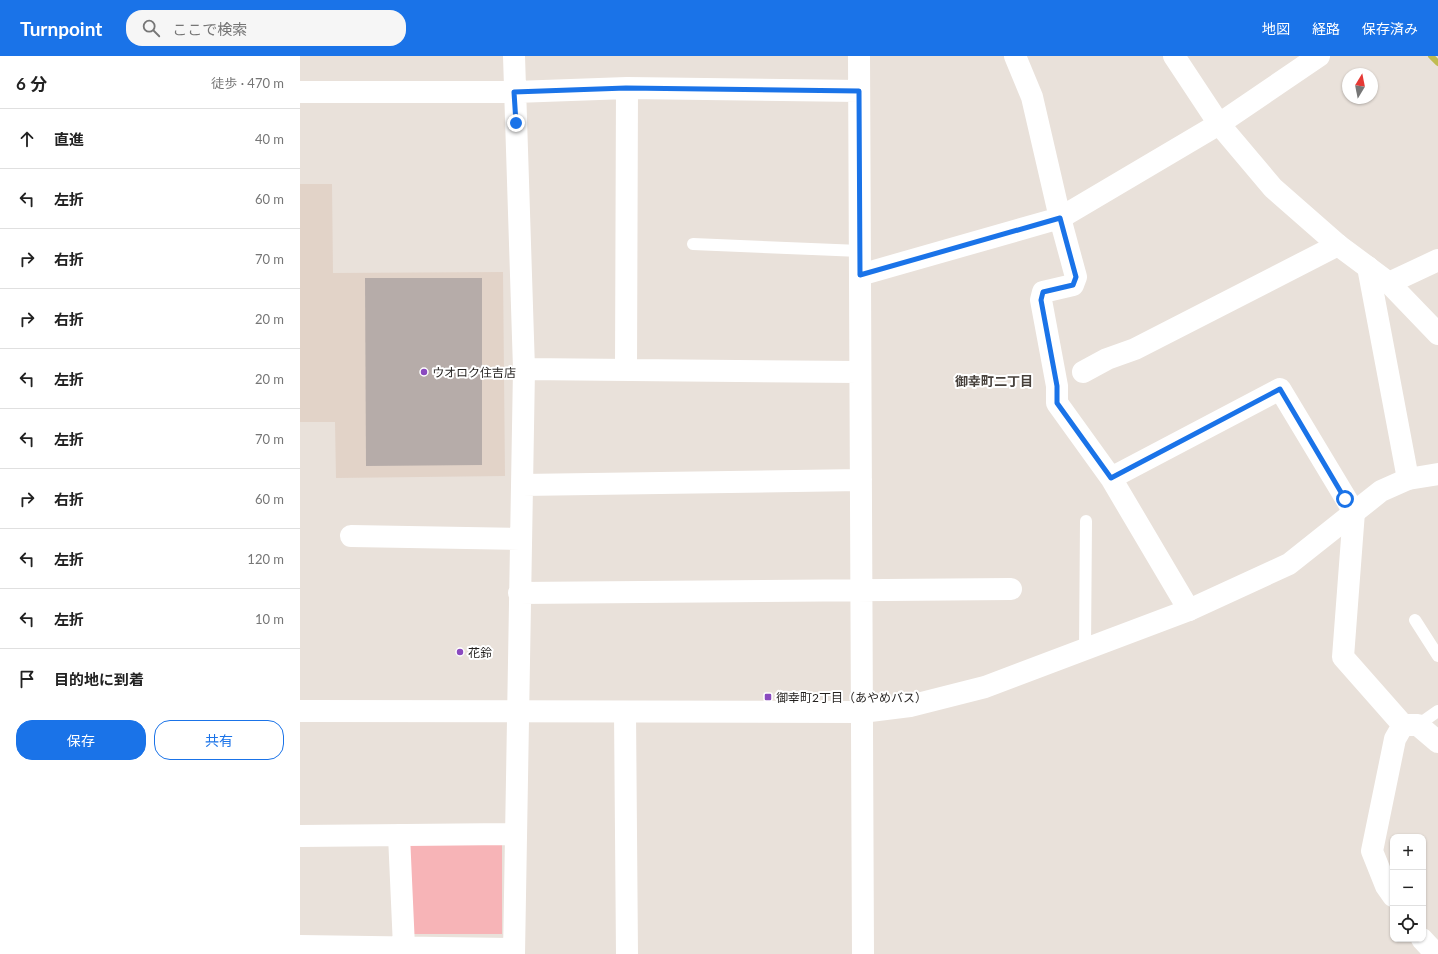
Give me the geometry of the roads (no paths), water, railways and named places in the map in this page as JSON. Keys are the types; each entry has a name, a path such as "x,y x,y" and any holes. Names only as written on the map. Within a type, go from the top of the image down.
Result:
{"street":[{"path":"300,946 514,952 524,369 514,56"},
{"path":"859,56 863,954"},
{"path":"1015,56 1032,97 1060,218 1076,277 1073,285 1043,292 1041,300 1057,386 1057,403 1111,478 1189,610"},
{"path":"1174,56 1219,124 1273,188 1338,245 1389,283 1438,334"},
{"path":"860,275 1060,218 1219,124 1319,56"},
{"path":"626,88 626,370"},
{"path":"300,92 514,92 626,88 859,91"},
{"path":"1083,372 1107,359 1135,349 1338,245"},
{"path":"1389,283 1438,260"},
{"path":"1368,267 1408,479"},
{"path":"524,369 860,372"},
{"path":"1111,478 1280,389 1354,512 1343,657 1410,725 1438,742"},
{"path":"300,711 862,712 910,706 985,687 1189,610 1289,564 1381,492 1408,479 1438,474"},
{"path":"522,485 861,480"},
{"path":"351,536 520,539"},
{"path":"519,593 1012,589"},
{"path":"624,712 627,954"},
{"path":"1390,892 1386,886 1372,851 1395,739 1410,725"},
{"path":"300,836 515,834"},
{"path":"399,835 404,948"},
{"path":"1425,942 1436,954"}],"lane":[{"path":"693,244 860,251"},
{"path":"1085,649 1086,521"},
{"path":"1415,620 1438,656"},
{"path":"1410,725 1438,711"}],"waterway":[{"path":"1431,56 1438,63"}],"place":[{"name":"ウオロク住吉店","path":"424,372"},
{"name":"花鈴","path":"460,652"},
{"name":"御幸町2丁目（あやめバス）","path":"768,697"}],"district":[{"name":"御幸町二丁目","path":"994,381"}]}
